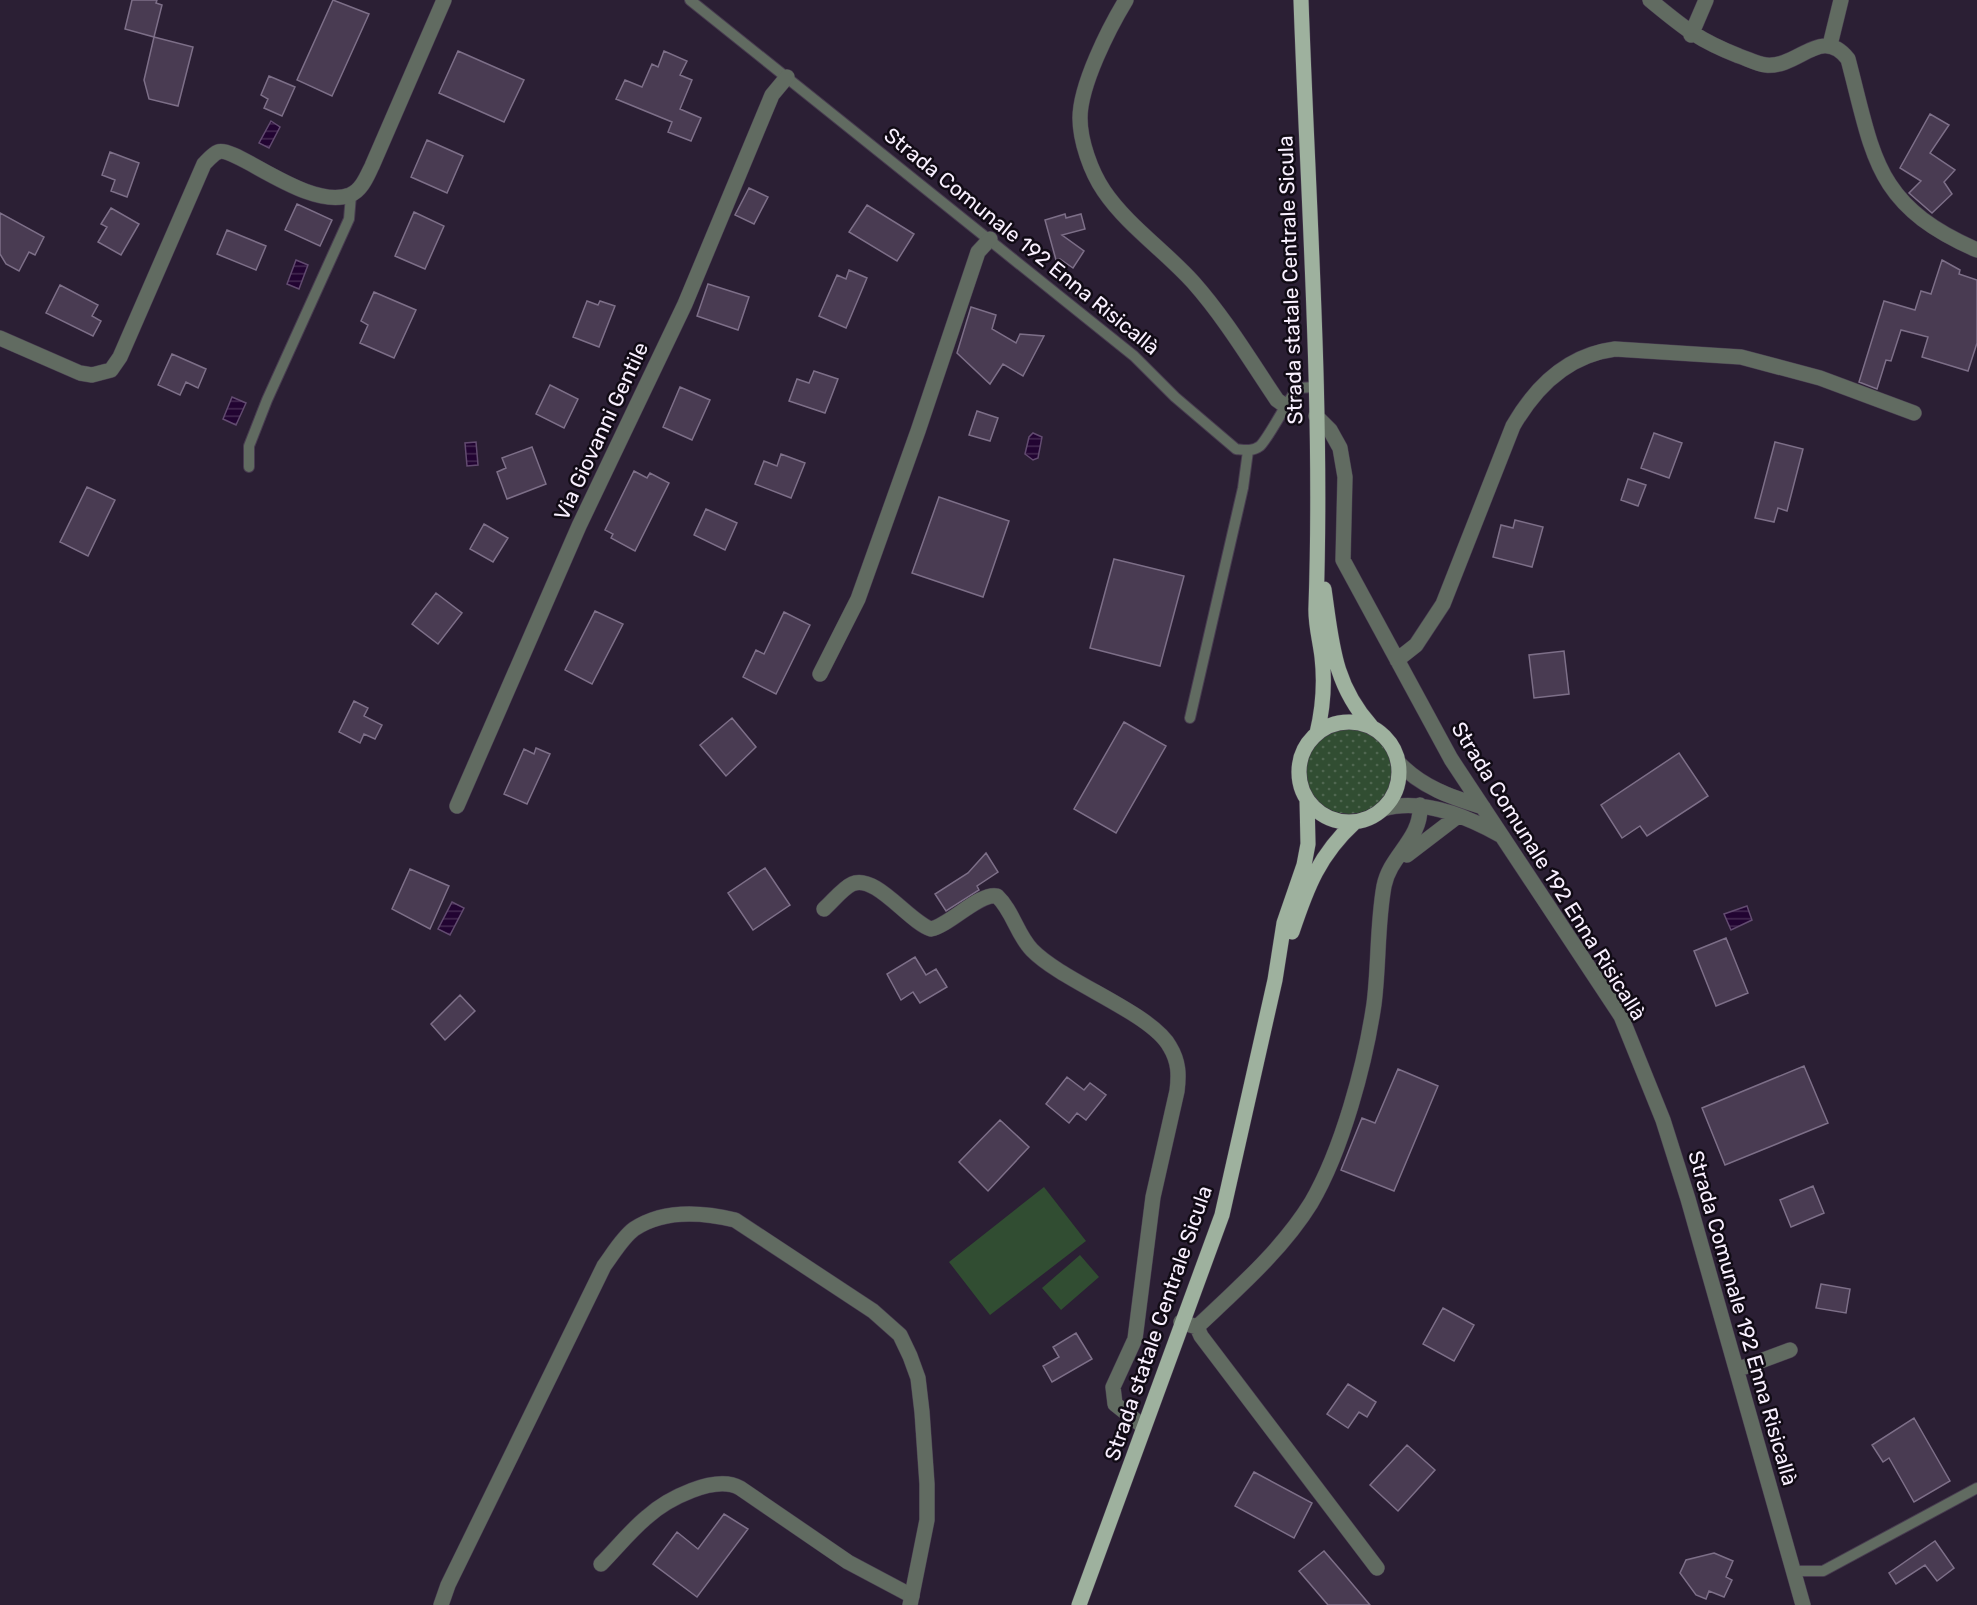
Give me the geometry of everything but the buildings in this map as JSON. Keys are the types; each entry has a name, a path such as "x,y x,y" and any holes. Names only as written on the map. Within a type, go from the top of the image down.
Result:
{"main road":[{"name":"Strada statale Centrale Sicula","path":"1301,0 1316,416 1319,559 1316,610 1324,699 1317,733"},
{"name":"Strada statale Centrale Sicula","path":"1319,559 1334,659 1343,686 1355,708 1371,726"},
{"path":"1343,722 1371,726 1389,741 1398,762 1398,782 1390,801 1383,809 1365,820 1355,822 1327,817 1306,799 1299,771 1301,757 1317,733 1343,722"},
{"name":"Strada statale Centrale Sicula","path":"1079,1605 1222,1215 1275,980 1284,923 1304,865 1308,844 1306,799"},
{"name":"Strada statale Centrale Sicula","path":"1275,980 1312,878 1334,843 1355,822"}],"street":[{"path":"0,338 80,373 92,375 111,370 120,357 204,164 219,152 230,152 270,176 308,192 332,197 351,195 363,185 444,0"},
{"path":"1126,0 1114,20 1083,97 1081,131 1090,162 1104,190 1192,281 1222,317 1277,400 1284,405"},
{"path":"1650,0 1691,35 1764,65 1793,60 1812,49 1830,45 1842,51 1848,59 1875,158 1891,188 1903,203 1929,226 1977,250"},
{"path":"1691,35 1706,0"},
{"path":"1830,45 1841,0"},
{"name":"Via Giovanni Gentile","path":"457,806 579,526 685,304 772,95 787,77"},
{"path":"820,674 858,599 978,252 990,239"},
{"path":"1397,660 1416,645 1443,604 1473,535 1513,426 1527,402 1551,377 1575,360 1597,352 1615,350 1742,357 1820,378 1914,413"},
{"name":"Strada Comunale 192 Enna Risicallà","path":"1316,416 1330,430 1340,448 1345,477 1343,560 1451,759 1621,1016 1663,1120 1738,1369 1803,1605"},
{"path":"1398,762 1426,785 1449,796 1483,807"},
{"path":"1383,809 1401,804 1420,806 1482,825 1502,837"},
{"path":"1197,1327 1275,1250 1311,1203 1332,1158 1367,1042 1385,880 1396,858 1416,833 1421,818 1420,806"},
{"path":"1385,880 1418,846 1458,816"},
{"path":"824,909 852,884 861,882 881,891 913,920 931,929 941,927 986,897 997,896 1032,950 1158,1033 1170,1045 1178,1068 1177,1091 1153,1197 1135,1339 1113,1388 1115,1404 1144,1427"},
{"path":"441,1605 468,1542 604,1266 633,1230 657,1219 689,1213 711,1214 735,1221 873,1311 900,1335 918,1378 927,1484 927,1520 911,1601 848,1562 740,1488 727,1483 710,1484 657,1510 601,1564"},
{"path":"1181,1322 1197,1327 1201,1336 1377,1568"},
{"path":"1738,1369 1790,1350"}],"lane":[{"name":"Strada Comunale 192 Enna Risicallà","path":"690,0 1134,356 1175,397 1236,449 1248,451"},
{"path":"249,467 249,446 267,400 349,219 351,195"},
{"path":"1190,718 1243,488 1248,451 1260,446 1284,405 1298,388 1315,387"},
{"path":"1794,1570 1824,1571 1977,1488"}],"green space":[{"path":"1349,728 1373,735 1385,747 1392,771 1385,795 1373,807 1349,814 1325,807 1313,795 1306,771 1313,747 1325,735"},
{"path":"1044,1187 1086,1241 990,1315 949,1262"},
{"path":"1080,1255 1099,1277 1061,1310 1042,1288"}],"shaded area":[{"path":"271,121 280,127 269,148 259,143"},
{"path":"296,260 308,265 299,289 287,284"},
{"path":"232,397 246,403 236,425 223,419"},
{"path":"1033,433 1042,437 1038,458 1033,460 1025,454 1029,437"},
{"path":"476,442 478,465 467,466 465,443"},
{"path":"452,902 464,908 450,935 438,929"},
{"path":"1747,906 1752,920 1731,930 1724,914"}]}
